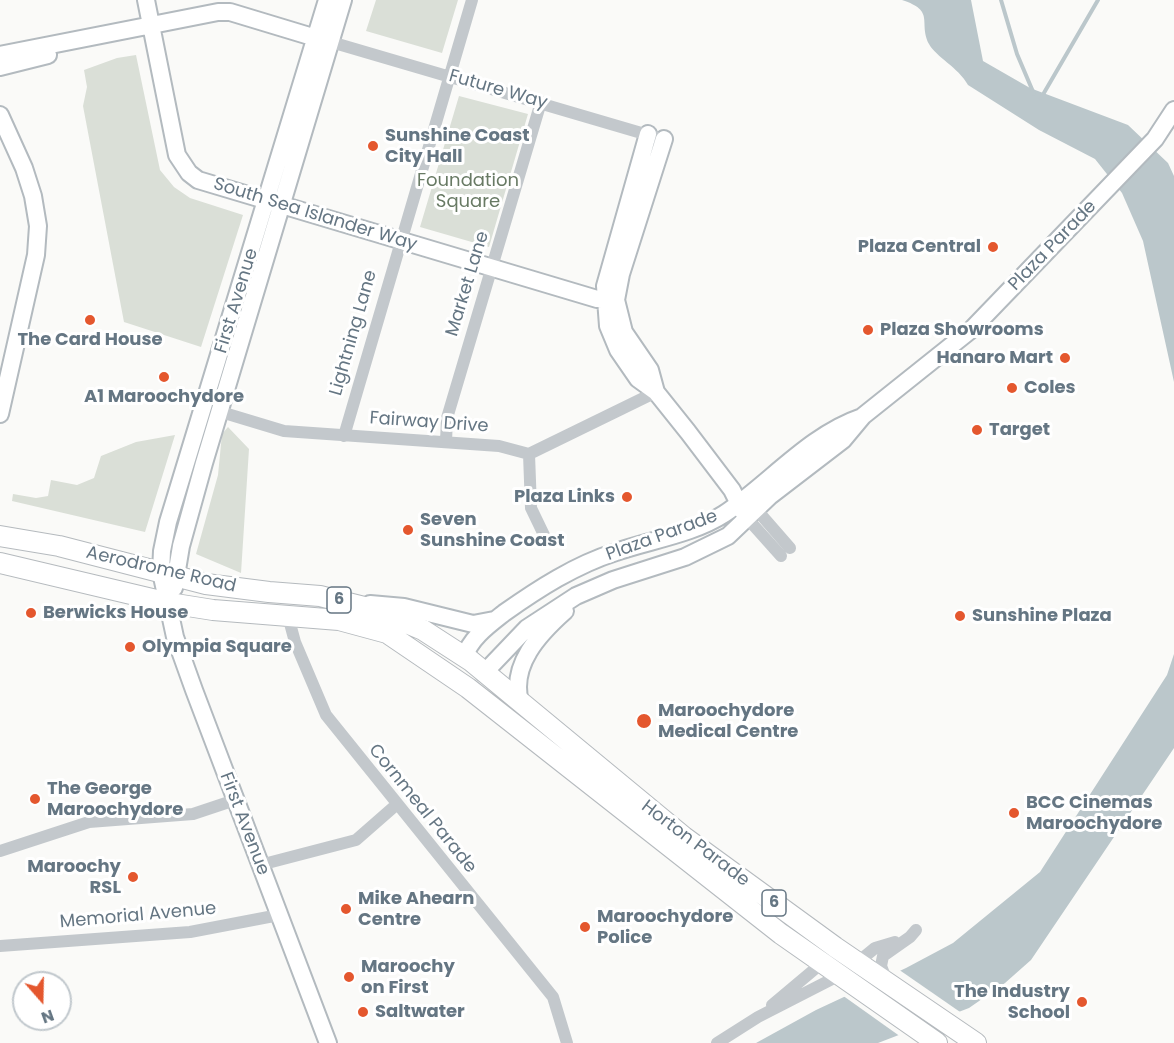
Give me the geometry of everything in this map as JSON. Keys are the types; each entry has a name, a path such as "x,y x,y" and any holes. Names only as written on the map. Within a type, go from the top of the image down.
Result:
{"main road":[{"name":"South Sea Islander Way","path":"146,0 177,155 182,165 198,180 492,268 610,300"},
{"name":"First Avenue","path":"169,574 181,546 220,412 275,204 323,40 327,0"},
{"name":"First Avenue","path":"323,40 344,0"},
{"name":"Future Way","path":"0,55 218,12 230,12 323,40"},
{"name":"Future Way","path":"0,67 74,49 90,39"},
{"name":"Plaza Parade","path":"484,673 537,621 594,587 714,545 843,440 863,416 972,329 1155,139 1174,110"},
{"path":"0,115 27,177 38,226 36,255 0,414"},
{"name":"Plaza Parade","path":"1155,139 1174,126"},
{"path":"656,137 621,274 610,300 624,332 650,370 656,392 737,497 752,513"},
{"name":"First Avenue","path":"275,204 168,522 162,551 169,574 169,603 178,646 328,1043"},
{"name":"Plaza Parade","path":"465,657 476,639 498,618 536,591 591,562 684,531 718,517 737,497 833,429 863,416"},
{"name":"Aerodrome Road","path":"0,536 59,546 215,585 320,596 354,604 411,625 465,657 484,673"},
{"name":"Aerodrome Road","path":"0,563 203,609 339,620 387,633 468,688"},
{"path":"520,702 518,676 531,649 549,627 594,587"},
{"path":"354,604 404,607 473,624 498,618"},
{"path":"465,657 468,688"},
{"path":"468,688 484,673"},
{"name":"Horton Parade","path":"484,673 684,837 858,962 885,978 976,1043"},
{"name":"Horton Parade","path":"468,688 666,846 822,963 929,1038"},
{"path":"822,963 838,959 858,962"},
{"path":"840,975 858,962"},
{"path":"858,962 858,987"}],"street":[{"name":"Lightning Lane","path":"344,436 472,0"},
{"name":"Future Way","path":"323,40 656,137"},
{"name":"Market Lane","path":"446,442 447,418 541,102"},
{"path":"544,535 531,508 529,454 656,392"},
{"name":"Fairway Drive","path":"220,412 284,431 499,446 529,454"},
{"path":"752,513 785,552"},
{"name":"Cornmeal Parade","path":"288,616 321,707 349,747 553,997 567,1043"},
{"path":"0,851 89,822 193,814 236,800"},
{"path":"260,865 356,840 396,805"},
{"name":"Memorial Avenue","path":"0,946 190,932 279,915"},
{"path":"885,978 881,966 883,956 916,930"},
{"path":"858,962 874,948 903,940"},
{"path":"760,1016 822,963"},
{"path":"717,1043 760,1016 840,975"}],"green space":[{"path":"376,0 458,0 442,53 366,31"},
{"path":"136,55 160,170 174,187 190,198 243,215 201,347 124,322 83,106 87,87 84,70 117,58"},
{"name":"Foundation Square","path":"459,96 528,114 489,247 420,227"},
{"path":"228,427 249,449 241,573 196,554 218,475 222,434"},
{"path":"175,435 145,532 12,501 13,494 36,498 48,496 51,480 77,485 94,478 101,456 136,442"}],"shaded area":[{"path":"902,0 971,0 983,61 1030,88 1128,125 1168,163 1174,176 1174,382 1143,241 1122,193 1095,159 1039,130 968,85 959,73 932,49 926,36 923,13 919,8"},
{"path":"1174,654 1174,748 1031,960 1005,983 969,1008 878,1043 756,1043 816,1010 906,968 953,943 1040,872 1167,675"}],"pier":[{"path":"898,969 963,1014 901,1037 842,995"}],"waterway":[{"path":"1001,0 1017,54 1034,94"},
{"path":"1041,98 1098,0"}],"place":[{"name":"Sunshine Coast City Hall","path":"373,146"},
{"name":"Plaza Central","path":"993,247"},
{"name":"The Card House","path":"90,320"},
{"name":"Plaza Showrooms","path":"868,330"},
{"name":"Hanaro Mart","path":"1065,358"},
{"name":"A1 Maroochydore","path":"164,377"},
{"name":"Coles","path":"1012,388"},
{"name":"Target","path":"977,430"},
{"name":"Plaza Links","path":"627,497"},
{"name":"Seven Sunshine Coast","path":"408,530"},
{"name":"Berwicks House","path":"31,613"},
{"name":"Sunshine Plaza","path":"960,616"},
{"name":"Olympia Square","path":"130,647"},
{"name":"Maroochydore Medical Centre","path":"644,721"},
{"name":"The George Maroochydore","path":"35,799"},
{"name":"BCC Cinemas Maroochydore","path":"1014,813"},
{"name":"Maroochy RSL","path":"133,877"},
{"name":"Mike Ahearn Centre","path":"346,909"},
{"name":"Maroochydore Police","path":"585,927"},
{"name":"Maroochy on First","path":"349,977"},
{"name":"The Industry School","path":"1082,1002"},
{"name":"Saltwater","path":"363,1012"}]}
